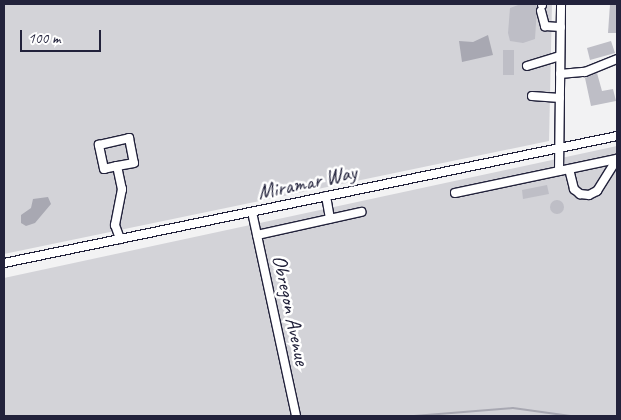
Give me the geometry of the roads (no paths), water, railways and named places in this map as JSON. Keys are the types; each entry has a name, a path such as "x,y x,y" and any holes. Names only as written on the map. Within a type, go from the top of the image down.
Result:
{"street":[{"path":"559,171 561,4"},
{"path":"542,7 545,26 561,27"},
{"path":"527,66 560,56"},
{"path":"560,74 585,72 617,59"},
{"path":"532,96 560,98"},
{"name":"Miramar Way","path":"4,264 617,136"},
{"path":"129,138 134,163 117,166 104,169 99,145 129,138"},
{"path":"455,193 559,171 617,159 597,191 589,195 580,194 574,188 569,169"},
{"path":"117,166 122,189 115,225 120,239"},
{"path":"326,196 330,219"},
{"name":"Obregon Avenue","path":"252,212 296,416"},
{"path":"257,235 361,212"}],"waterway":[{"path":"414,416 513,408 570,416"}]}
